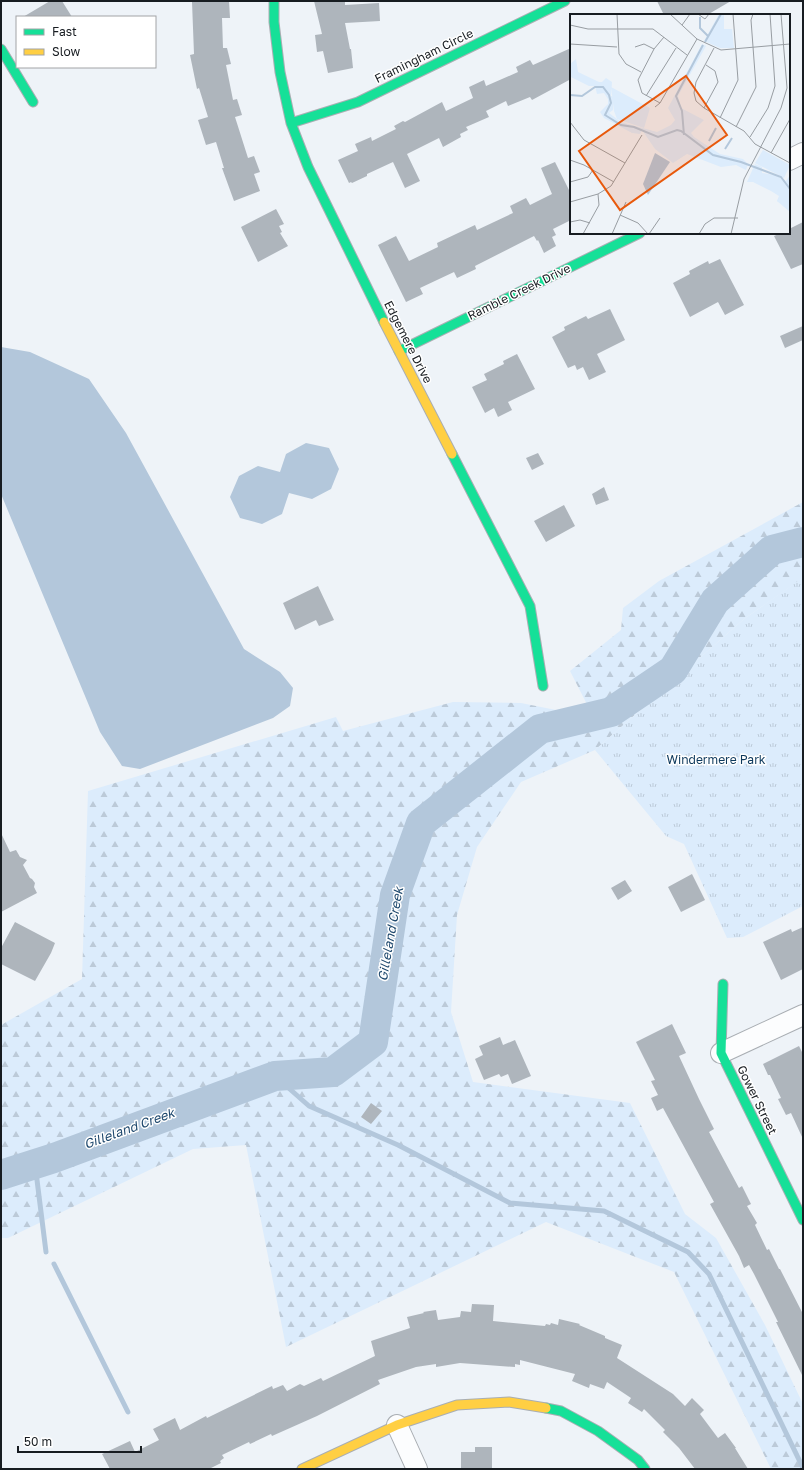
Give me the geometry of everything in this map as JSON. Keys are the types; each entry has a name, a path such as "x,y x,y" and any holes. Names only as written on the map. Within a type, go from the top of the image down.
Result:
{"street":[{"name":"Edgemere Drive","path":"274,1 274,22 280,72 291,123 308,167 399,351 530,606 543,686"},
{"name":"Framingham Circle","path":"291,123 358,102 536,7 564,1"},
{"path":"1,49 33,102"},
{"path":"790,160 803,153"},
{"name":"Ramble Creek Drive","path":"399,351 638,234"},
{"name":"Gower Street","path":"723,984 721,1053 803,1220"},
{"path":"721,1053 803,1015"},
{"path":"302,1469 397,1425 457,1405 509,1402 561,1411 598,1431 638,1460 645,1469"},
{"path":"397,1425 417,1469"}],"green space":[{"path":"803,502 803,578 744,619 595,750 521,782 477,847 457,915 451,1012 473,1082 630,1103 685,1214 716,1238 765,1325 803,1404 803,1469 771,1469 674,1272 546,1222 286,1347 246,1145 193,1149 8,1238 1,1238 1,1025 82,979 88,791 336,717 343,731 453,702 521,703 556,710 577,727 595,720 570,671 621,630 623,608 659,581"},
{"name":"Windermere Park","path":"803,579 803,906 743,937 727,938 684,844 666,836 595,750 744,619"}],"shaded area":[{"path":"1,347 30,352 89,379 126,433 244,649 280,672 293,688 290,706 273,718 140,769 122,766 100,732 1,494"},
{"path":"306,443 329,448 339,469 331,489 312,499 289,493 282,514 262,524 240,518 230,497 239,476 258,466 280,472 286,454"}],"building":[{"path":"50,1 62,1 71,16 25,16"},
{"path":"229,1 230,18 222,18 223,48 227,48 231,64 226,65 233,100 237,99 242,115 235,117 248,158 254,156 260,172 254,174 260,191 234,201 222,168 224,168 216,142 206,145 198,120 208,117 199,88 197,89 190,55 194,54 192,2"},
{"path":"314,1 345,1 345,5 379,3 380,21 345,23 351,49 353,68 328,73 323,51 317,52 315,35 322,34"},
{"path":"657,1 731,1 709,14 664,14"},
{"path":"570,48 570,80 532,100 530,97 508,106 506,101 486,111 489,117 466,127 468,130 460,134 461,137 443,147 439,138 407,154 420,181 405,188 393,162 367,174 367,176 349,183 338,160 358,151 355,144 371,137 372,141 396,129 394,126 403,121 405,122 442,102 446,111 473,98 469,87 484,80 486,86 518,72 516,67 530,60 533,65"},
{"path":"555,162 570,192 570,220 553,229 556,235 552,237 556,246 544,253 538,240 537,241 534,236 475,266 476,269 457,278 454,272 420,288 423,294 406,302 378,245 396,236 409,261 438,247 437,243 475,225 477,230 513,213 510,206 526,198 530,205 552,194 541,168"},
{"path":"276,209 284,224 279,226 282,232 280,233 288,246 258,262 241,227"},
{"path":"803,222 803,264 791,269 774,236 779,234 790,234 790,228"},
{"path":"720,259 744,305 725,315 718,302 690,317 673,283 690,274 689,271 708,261 709,264"},
{"path":"610,309 625,340 597,354 606,372 589,380 583,367 577,370 575,365 568,368 552,337 565,330 564,327 586,316 588,319"},
{"path":"803,326 803,340 785,348 780,336"},
{"path":"517,354 535,389 508,402 512,410 498,417 494,408 485,413 472,387 487,380 484,374 504,364 503,361"},
{"path":"538,453 544,464 532,470 526,458"},
{"path":"604,487 609,500 596,505 592,494"},
{"path":"564,505 575,526 546,542 534,521"},
{"path":"318,586 334,620 319,626 316,620 295,630 283,603"},
{"path":"1,833 10,852 16,850 20,857 27,860 23,865 30,878 35,883 34,887 37,893 1,912"},
{"path":"692,874 705,900 681,912 668,887"},
{"path":"625,880 632,891 618,900 611,888"},
{"path":"15,922 55,943 35,981 1,964 1,948"},
{"path":"803,927 803,969 781,980 763,942 791,929 792,932"},
{"path":"672,1024 686,1053 679,1056 714,1129 709,1132 739,1188 742,1186 751,1204 747,1206 757,1223 755,1225 767,1250 769,1249 803,1314 803,1377 754,1274 749,1265 744,1268 739,1256 710,1204 714,1202 663,1108 657,1111 651,1098 658,1095 651,1081 655,1080 636,1042"},
{"path":"500,1037 503,1045 515,1040 531,1076 512,1084 508,1074 501,1077 499,1074 484,1080 475,1059 483,1055 479,1046"},
{"path":"799,1046 803,1054 803,1139 791,1113 786,1115 778,1099 781,1098 763,1064"},
{"path":"371,1103 382,1111 371,1124 361,1117"},
{"path":"472,1304 494,1305 493,1321 545,1326 546,1324 550,1325 551,1323 558,1325 559,1319 580,1324 579,1325 622,1345 617,1358 673,1394 685,1406 692,1398 704,1410 700,1414 718,1438 725,1433 748,1469 695,1469 679,1448 663,1432 665,1430 644,1409 642,1412 628,1403 631,1398 607,1382 604,1389 590,1384 589,1388 572,1381 575,1374 520,1360 520,1365 515,1364 515,1367 460,1363 436,1367 436,1364 416,1367 378,1380 380,1384 317,1416 272,1436 271,1434 250,1444 249,1442 222,1455 224,1458 220,1461 221,1463 209,1469 110,1469 102,1454 130,1441 135,1452 159,1440 153,1429 175,1418 180,1430 206,1416 207,1418 272,1386 273,1389 283,1385 287,1391 300,1384 304,1386 321,1378 323,1381 375,1356 371,1341 410,1328 407,1317 436,1310 438,1320 460,1317 461,1311 471,1312"},
{"path":"475,1447 492,1447 492,1469 461,1469 461,1452 475,1452"}],"waterway":[{"name":"Gilleland Creek","path":"1,1175 54,1158 275,1076 333,1072 373,1042 395,895 421,823 540,729 611,712 673,670 715,601 772,550 803,542"},
{"path":"275,1076 309,1106 398,1145 510,1203 604,1211 688,1252 709,1274 803,1468"},
{"path":"35,1164 46,1252"},
{"path":"54,1264 128,1412"}],"traffic: fast":[{"path":"274,1 274,22 280,72 291,123 308,167 384,322"},
{"path":"291,123 358,102 565,1"},
{"path":"1,49 33,102"},
{"path":"399,351 638,234"},
{"path":"452,454 530,606 543,686"},
{"path":"723,984 721,1053 803,1220"},
{"path":"546,1408 561,1411 598,1431 638,1460 645,1469"}],"traffic: slow":[{"path":"384,322 452,454"},
{"path":"302,1469 397,1425 457,1405 509,1402 546,1408"}]}
